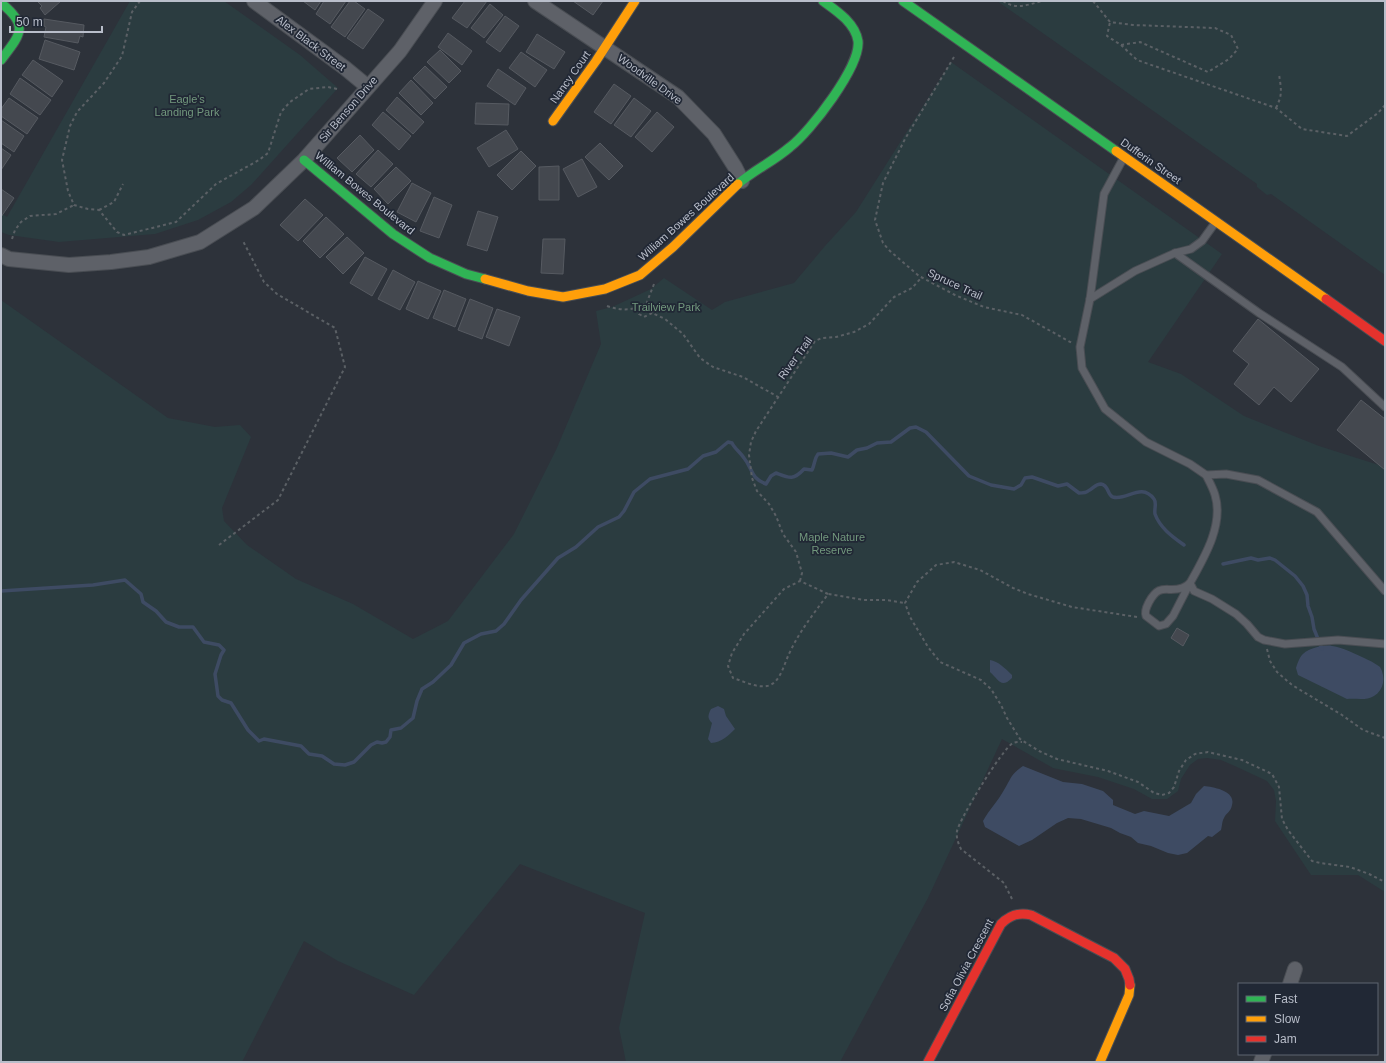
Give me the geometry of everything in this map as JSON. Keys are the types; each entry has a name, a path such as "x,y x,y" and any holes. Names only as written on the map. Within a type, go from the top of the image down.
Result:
{"street":[{"name":"Alex Black Street","path":"254,1 340,64 368,87"},
{"name":"Sir Benson Drive","path":"1,255 9,259 69,265 149,257 200,242 254,208 304,160 400,51 435,1"},
{"name":"Woodville Drive","path":"535,1 678,97 714,134 742,181"},
{"path":"605,47 635,1"},
{"name":"William Bowes Boulevard","path":"304,160 393,234 430,258 466,274 528,291 563,297 605,289 640,275 673,247 742,181 791,147 811,127 835,94 855,59 858,42 854,29 840,13 823,1"},
{"name":"Dufferin Street","path":"903,1 1385,341"},
{"path":"1,3 14,13 20,27 17,38 1,60"},
{"name":"Nancy Court","path":"553,121 605,47"},
{"path":"1018,914 1031,915 1114,958 1121,963 1126,970 1130,984 1129,995 1100,1062"},
{"name":"Sofia Olivia Crescent","path":"928,1062 1001,924 1009,917 1018,914"},
{"path":"1290,983 1295,969"}],"lane":[{"path":"1124,157 1104,194 1090,299 1080,347 1082,368 1105,409 1146,442 1190,464 1206,475 1216,496 1217,520 1209,547 1190,584 1173,616 1166,624 1159,626 1146,616 1145,612 1148,605 1154,594 1158,591 1164,589 1182,588 1190,584"},
{"path":"1090,299 1135,271 1175,253 1191,249 1202,241 1216,221"},
{"path":"1175,253 1260,313 1342,367 1385,407"},
{"path":"1206,475 1226,474 1258,480 1317,512 1385,591"},
{"path":"1190,584 1194,591 1212,599 1236,614 1258,638 1264,640 1285,644 1325,640 1385,644"}],"path":[{"path":"74,205 68,191 62,160 70,126 77,112 104,83 122,56 132,12 140,1"},
{"path":"1003,1 1010,6 1024,6 1042,1"},
{"path":"1094,1 1110,22 1133,25 1215,28 1232,36 1238,49 1229,59 1208,72 1140,42 1121,45"},
{"path":"1110,22 1107,36 1121,45 1137,60 1276,108 1302,129 1347,136 1378,113 1385,105"},
{"name":"Spruce Trail","path":"962,43 905,139 883,183 875,220 883,243 890,251 922,278 955,295 984,307 1022,315 1080,347"},
{"path":"1276,108 1281,98 1282,91 1279,74"},
{"path":"99,210 117,232 124,235 176,222 216,184 259,160 268,153 282,112 290,102 309,90 328,87 337,89"},
{"path":"12,239 15,230 30,216 56,214 74,205 88,210 99,210 114,202 123,184"},
{"path":"219,545 278,500 345,367 335,328 277,294 264,282 243,241"},
{"name":"River Trail","path":"800,581 802,573 796,552 783,534 776,516 769,504 757,491 752,478 748,455 751,442 778,397 815,341 822,338 836,337 854,332 869,324 894,297 912,288 922,278"},
{"path":"604,304 619,308 638,308 647,302 654,282"},
{"path":"647,302 653,307 652,313"},
{"path":"638,308 639,314 644,317 652,313"},
{"path":"652,313 665,319 683,334 700,358 713,367 744,377 778,397"},
{"path":"1148,618 1072,607 1012,588 980,570 954,562 936,565 916,582 906,603 910,617 928,647 940,662 980,680 991,689 1002,705 1007,718 1023,742 1057,759 1108,771 1138,782 1154,793 1162,795 1169,793 1186,760 1195,754 1208,752 1242,760 1272,774 1279,787 1282,819 1288,830 1312,861 1350,867 1385,882"},
{"path":"828,594 798,635 782,671 774,683 767,686 762,686 733,678 728,666 732,653 744,634 784,589 800,581 828,594 864,600 886,600 906,603"},
{"path":"1264,640 1270,661 1277,672 1292,685 1342,715 1363,730 1385,738"},
{"path":"1018,914 1010,892 1004,883 961,849 958,842 957,831 963,817 1007,748 1014,743 1023,742"}],"green space":[{"name":"Eagle's Landing Park","path":"130,1 224,1 300,55 338,88 251,185 231,202 198,220 155,234 59,242 9,235 1,232 1,213 7,217"},
{"path":"997,1 1385,1 1385,275 1271,194 1267,195 1257,187 1257,184"},
{"path":"951,62 1222,254 1148,362 1181,374 1244,416 1319,446 1385,467 1385,892 1358,875 1311,875 1275,821 1276,801 1274,790 1267,781 1221,760 1207,758 1198,759 1190,765 1181,779 1178,791 1167,799 1152,799 1134,789 1098,777 1053,768 1002,739 928,898 840,1062 626,1062 619,1028 645,913 520,864 414,995 338,961 304,941 242,1062 1,1062 1,300 168,418 215,427 240,425 251,437 222,508 224,521 247,545 296,579 353,604 413,639 448,621 514,534 556,450 601,344 596,311 612,307 651,289 664,278 712,310 725,302 794,283 856,212"}],"water":[{"path":"1320,646 1331,646 1342,649 1365,658 1380,667 1383,675 1383,683 1380,690 1371,698 1347,699 1298,675 1296,668 1302,655 1307,651"},
{"path":"990,660 1005,668 1012,675 1012,678 1005,683 1000,682 990,672"},
{"path":"718,706 724,709 726,716 735,729 722,740 711,743 708,739 712,723 709,720 709,715 711,709"},
{"path":"1023,766 1063,782 1082,784 1103,791 1113,800 1113,805 1135,814 1144,811 1169,816 1191,803 1196,794 1204,786 1213,787 1228,793 1231,796 1232,805 1231,809 1223,819 1221,830 1212,837 1208,836 1187,853 1178,855 1138,843 1131,837 1111,828 1081,819 1068,818 1057,823 1032,840 1019,846 985,827 983,821 1002,794 1012,776"}],"building":[{"path":"37,1 61,1 45,15 40,8 42,6"},
{"path":"303,1 321,1 315,10"},
{"path":"324,1 346,1 330,24 316,14"},
{"path":"350,1 354,1 365,9 345,37 331,27"},
{"path":"465,1 487,1 467,28 452,18"},
{"path":"573,1 603,1 593,15"},
{"path":"490,4 503,15 484,38 471,28"},
{"path":"368,9 384,20 363,49 347,38"},
{"path":"505,16 519,26 500,52 486,42"},
{"path":"44,19 84,25 83,37 80,36 78,43 44,37 46,27 44,26"},
{"path":"448,33 472,51 462,65 438,47"},
{"path":"537,34 565,52 554,69 526,52"},
{"path":"45,40 80,52 74,70 39,59"},
{"path":"440,50 461,71 449,83 427,62"},
{"path":"521,52 547,70 535,87 509,68"},
{"path":"33,60 63,81 52,97 22,75"},
{"path":"425,66 447,87 435,99 413,78"},
{"path":"498,69 526,88 515,105 487,86"},
{"path":"20,78 51,100 40,115 10,94"},
{"path":"411,80 433,103 421,115 399,93"},
{"path":"614,84 631,96 611,124 594,112"},
{"path":"397,97 424,122 413,134 386,110"},
{"path":"9,98 38,118 27,134 1,116 1,109"},
{"path":"634,98 651,111 631,137 614,125"},
{"path":"476,103 509,104 508,125 475,124"},
{"path":"383,112 411,136 399,150 372,125"},
{"path":"657,112 674,127 652,152 635,137"},
{"path":"1,120 24,136 14,152 1,143"},
{"path":"506,130 518,149 489,167 477,148"},
{"path":"360,135 374,150 352,172 337,158"},
{"path":"600,143 623,166 609,180 585,157"},
{"path":"1,148 11,155 1,170"},
{"path":"378,150 393,164 371,187 356,174"},
{"path":"521,151 536,166 512,190 497,175"},
{"path":"582,159 597,187 578,197 563,169"},
{"path":"559,166 559,200 539,200 539,167"},
{"path":"396,167 411,181 388,204 374,189"},
{"path":"412,183 431,193 416,222 397,212"},
{"path":"1,189 14,198 1,217"},
{"path":"434,197 452,205 439,238 420,231"},
{"path":"305,199 323,215 298,241 280,225"},
{"path":"478,211 498,217 487,251 467,245"},
{"path":"326,217 344,234 320,258 303,241"},
{"path":"347,237 364,253 343,274 326,257"},
{"path":"543,239 565,239 563,274 541,273"},
{"path":"365,257 387,269 372,296 350,283"},
{"path":"393,270 415,282 400,310 378,299"},
{"path":"418,281 441,291 428,319 406,309"},
{"path":"444,290 466,299 455,327 433,318"},
{"path":"470,299 493,308 482,339 458,330"},
{"path":"497,309 520,317 509,346 486,337"},
{"path":"1258,319 1319,369 1291,402 1274,387 1259,405 1234,384 1249,364 1233,351"},
{"path":"1361,400 1385,419 1385,470 1337,430"},
{"path":"1177,628 1189,635 1183,646 1171,638"}],"waterway":[{"path":"1,591 93,585 125,580 141,594 143,602 156,611 166,622 179,627 193,627 204,642 219,645 224,650 215,674 218,696 222,700 231,703 248,730 259,741 264,739 301,746 309,754 322,756 334,764 345,765 354,762 371,745 377,742 386,742 390,737 391,730 401,728 413,718 417,701 422,689 433,682 451,665 464,643 481,634 496,631 504,624 521,600 558,558 576,547 598,527 619,517 624,511 634,492 650,479 688,469 703,456 716,452 728,442 732,443 747,462 754,476 766,484 771,476 776,473 794,477 804,469 812,470 818,454 831,453 848,457 857,450 867,448 877,443 891,442 910,428 916,427 926,432 969,476 991,485 1014,489 1021,485 1025,478 1032,477 1058,486 1067,484 1079,493 1084,493 1101,484 1105,486 1113,497 1118,498 1139,492 1149,494 1155,501 1155,514 1160,524 1167,532 1184,545"},
{"path":"1223,564 1251,558 1258,560 1270,558 1275,560 1295,576 1303,586 1307,595 1308,606 1314,629 1322,649"}],"traffic: fast":[{"path":"738,184 784,152 799,139 833,98 851,66 857,52 858,41 856,35 845,18 823,1"},
{"path":"903,1 1116,151"},
{"path":"1,3 16,18 19,25 17,37 1,60"},
{"path":"304,160 393,234 430,258 466,274 485,279"}],"traffic: slow":[{"path":"553,121 596,61 635,1"},
{"path":"1116,151 1326,299"},
{"path":"485,279 528,291 563,297 605,289 640,275 673,247 738,184"},
{"path":"1100,1062 1129,995 1130,985"}],"traffic: jam":[{"path":"1326,299 1385,341"},
{"path":"928,1062 1001,924 1008,918 1015,915 1031,915 1114,958 1125,969 1130,985"}],"park label":[{"name":"Trailview Park","path":"666,307"},
{"name":"Maple Nature Reserve","path":"832,543"}]}
